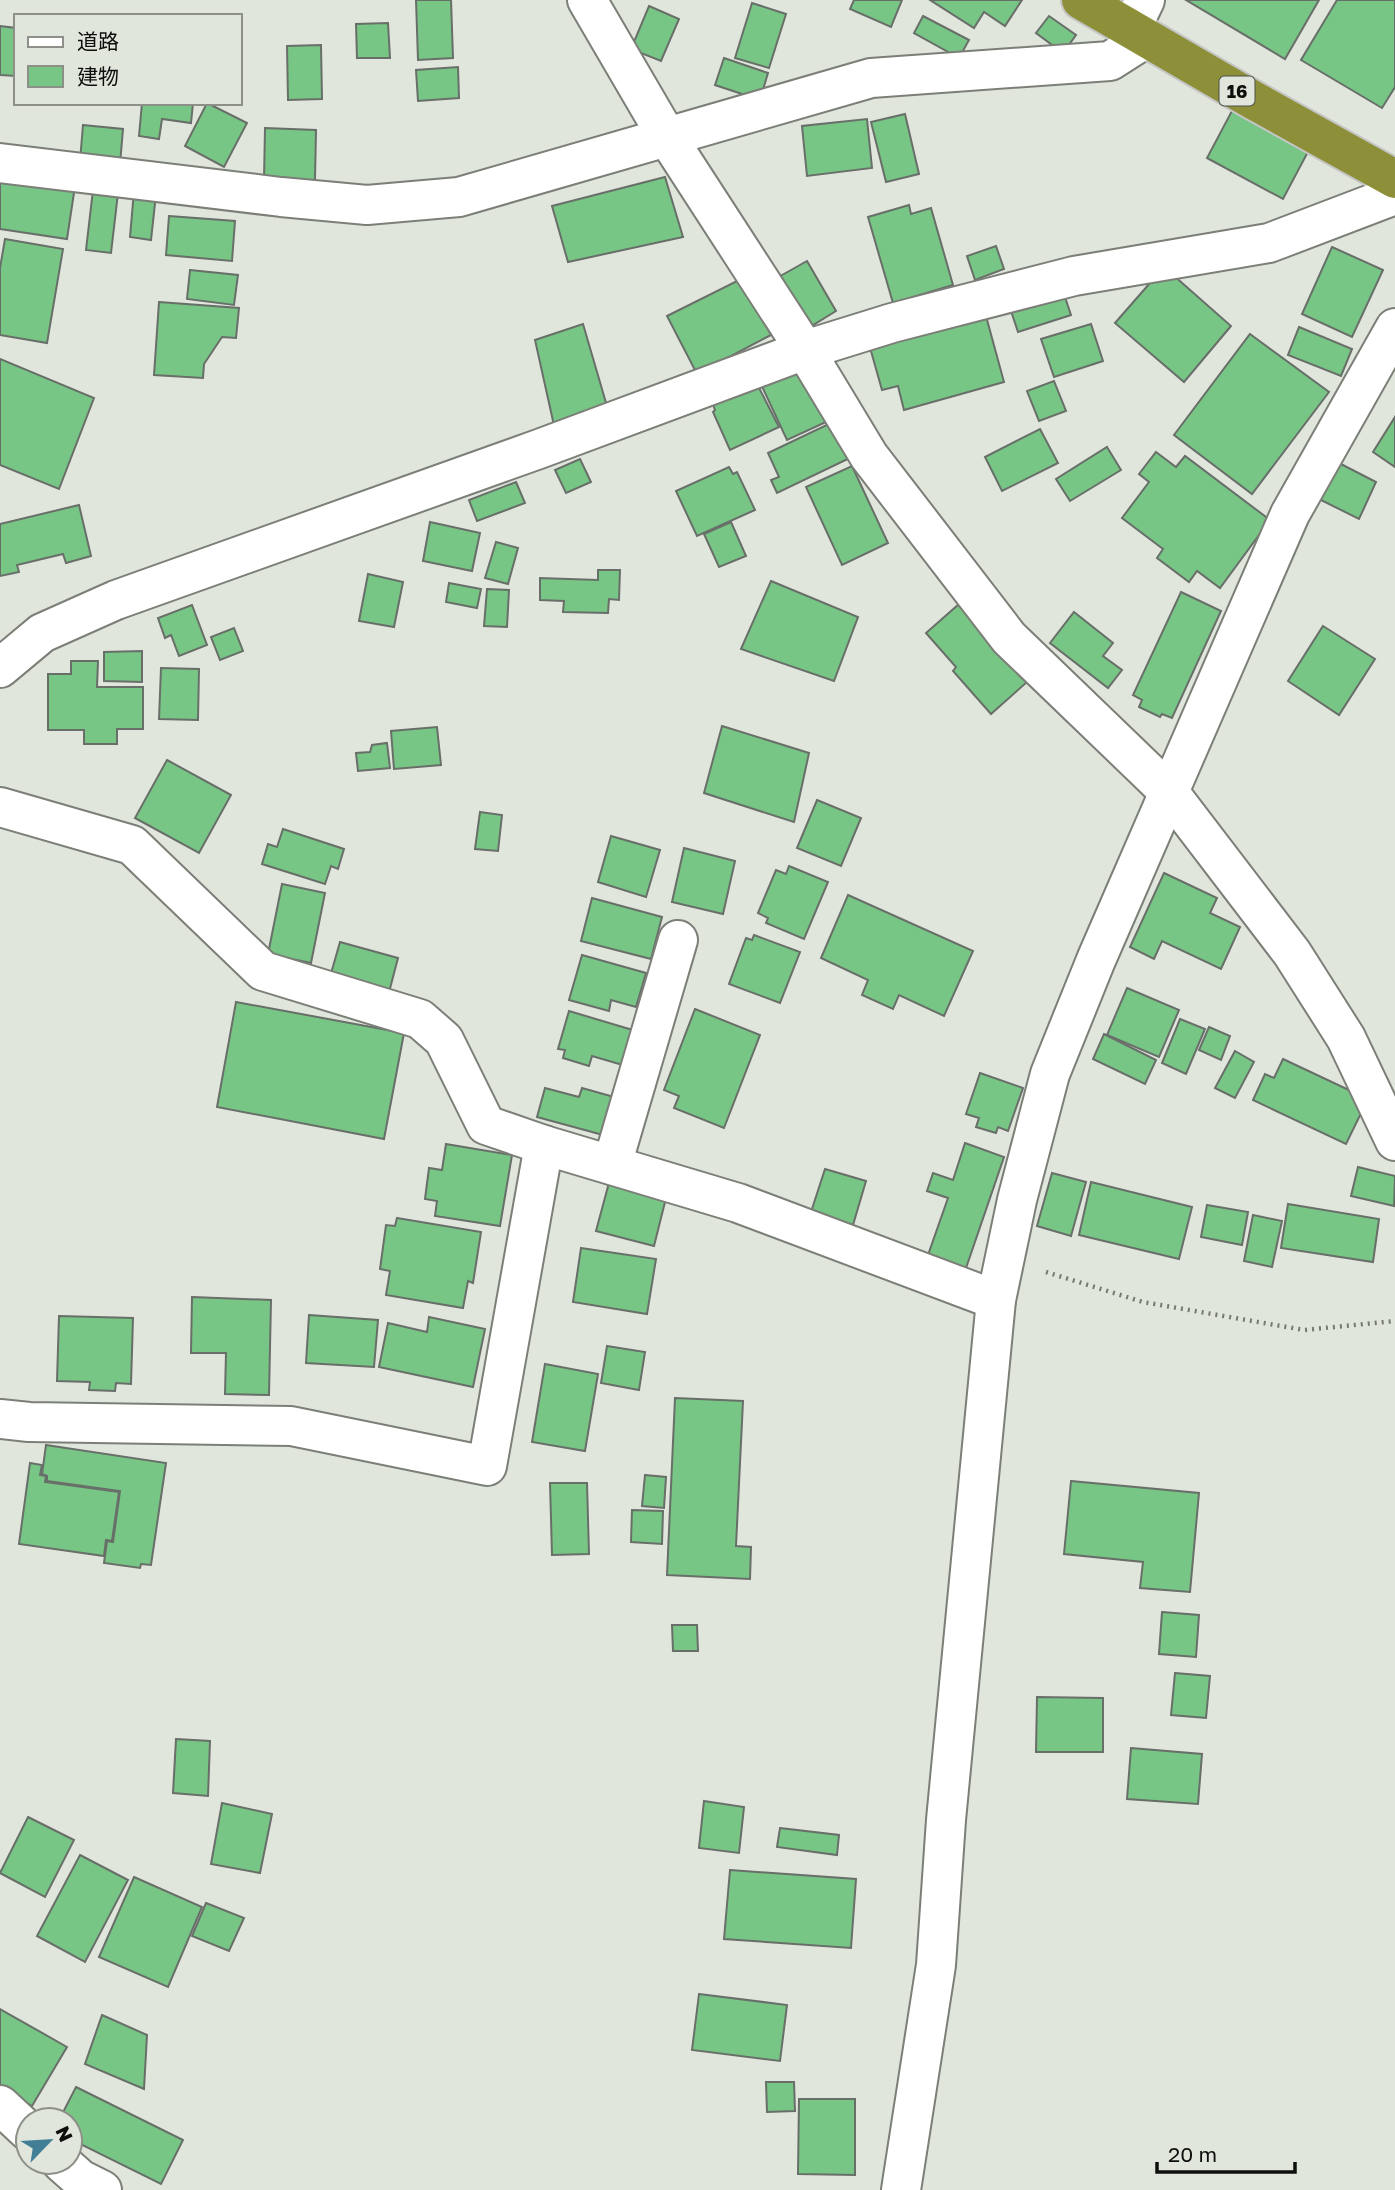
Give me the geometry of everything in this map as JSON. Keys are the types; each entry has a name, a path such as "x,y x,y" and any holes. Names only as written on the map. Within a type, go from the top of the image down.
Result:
{"highway":[{"name":"16","path":"1081,0 1140,22 1395,179"}],"street":[{"path":"587,0 667,137 805,350 869,456 1009,638 1169,792 1292,953 1346,1038 1395,1140"},
{"path":"0,163 367,205 459,197 871,78 1110,61 1140,22"},
{"path":"0,668 42,633 116,600 526,454 805,350 892,323 1074,276 1269,243 1395,194"},
{"path":"901,2190 936,1965 947,1806 996,1300 1017,1200 1050,1074 1096,960 1290,514 1395,328"},
{"path":"0,807 132,845 264,971 420,1019 444,1040 486,1125 544,1145 738,1202 996,1300"},
{"path":"612,1165 678,940"},
{"path":"0,1419 29,1422 291,1426 487,1466 544,1145"},
{"path":"0,2105 14,2118"},
{"path":"77,2176 102,2190"}],"path":[{"path":"1005,1259 1143,1302 1304,1329 1395,1321"}],"building":[{"path":"416,0 451,0 453,58 418,60"},
{"path":"854,0 902,0 891,27 850,9"},
{"path":"930,0 1022,0 1005,26 984,12 974,28"},
{"path":"1186,0 1319,0 1285,59"},
{"path":"1337,0 1395,0 1395,87 1382,108 1301,60"},
{"path":"752,3 786,14 769,68 735,58"},
{"path":"649,6 679,19 661,61 631,49"},
{"path":"923,16 969,40 959,58 914,33"},
{"path":"1049,16 1076,35 1063,53 1036,33"},
{"path":"388,23 390,58 357,58 356,24"},
{"path":"0,26 14,28 14,76 0,75"},
{"path":"321,45 322,99 288,100 287,46"},
{"path":"724,58 768,73 760,100 715,85"},
{"path":"458,67 459,98 418,101 416,70"},
{"path":"142,105 193,105 191,123 162,119 159,139 139,136"},
{"path":"206,105 247,123 224,167 185,146"},
{"path":"1234,107 1310,148 1283,199 1207,158"},
{"path":"905,114 919,174 886,182 871,122"},
{"path":"867,119 872,168 807,176 802,126"},
{"path":"83,125 123,129 120,164 80,161"},
{"path":"265,128 316,130 315,180 264,179"},
{"path":"0,174 75,186 67,239 0,229"},
{"path":"665,177 683,237 568,262 552,206"},
{"path":"93,190 118,193 111,253 86,250"},
{"path":"134,191 156,194 151,240 130,237"},
{"path":"909,205 911,214 931,208 953,285 893,303 868,217"},
{"path":"169,216 235,221 232,261 166,255"},
{"path":"5,239 63,249 47,343 0,335 0,268"},
{"path":"996,246 1004,269 975,280 967,256"},
{"path":"1332,247 1383,270 1352,337 1302,314"},
{"path":"807,261 836,311 805,330 775,279"},
{"path":"1164,267 1231,326 1184,382 1115,323"},
{"path":"190,270 238,275 234,305 187,299"},
{"path":"741,279 771,335 697,374 667,316"},
{"path":"1061,285 1071,315 1018,332 1008,302"},
{"path":"159,302 239,308 236,338 222,337 204,364 203,378 154,375"},
{"path":"983,305 1004,382 904,410 898,386 882,390 867,337"},
{"path":"583,324 609,413 555,430 535,340"},
{"path":"1091,324 1103,361 1054,377 1041,339"},
{"path":"1299,327 1352,349 1341,376 1288,355"},
{"path":"1250,334 1329,392 1252,494 1174,435"},
{"path":"0,359 94,398 59,489 0,465"},
{"path":"799,364 826,422 787,440 760,382"},
{"path":"1054,381 1066,411 1039,421 1027,391"},
{"path":"756,382 779,427 730,450 713,412 715,410 712,402"},
{"path":"1395,417 1395,467 1373,452"},
{"path":"837,420 854,456 777,493 771,480 779,477 768,453"},
{"path":"1040,429 1058,463 1002,491 985,457"},
{"path":"1107,447 1121,470 1070,501 1056,479"},
{"path":"1156,452 1176,467 1185,456 1270,520 1220,588 1197,571 1189,582 1157,558 1163,549 1122,518 1149,482 1139,474"},
{"path":"580,459 591,482 566,493 555,470"},
{"path":"1337,462 1376,482 1359,519 1319,499"},
{"path":"852,466 888,543 842,565 806,487"},
{"path":"729,467 733,474 737,472 755,510 697,536 676,491"},
{"path":"516,482 525,503 477,521 469,500"},
{"path":"79,505 91,556 66,563 63,554 17,565 19,572 0,576 0,524"},
{"path":"430,522 480,533 472,571 423,561"},
{"path":"731,522 746,556 719,567 704,534"},
{"path":"496,542 518,548 508,584 485,578"},
{"path":"598,570 620,570 619,600 609,599 608,613 563,612 564,601 540,600 540,578 598,580"},
{"path":"368,574 403,582 394,627 359,621"},
{"path":"771,581 858,617 834,681 741,649"},
{"path":"449,583 481,589 477,608 446,602"},
{"path":"487,589 509,590 507,627 484,626"},
{"path":"1181,592 1221,611 1172,718 1162,714 1160,717 1139,707 1142,700 1133,695"},
{"path":"967,597 1036,674 991,714 953,671 956,667 926,633"},
{"path":"192,605 207,645 179,656 171,635 165,638 158,618"},
{"path":"1074,612 1113,643 1103,656 1122,670 1108,688 1050,643"},
{"path":"1323,626 1375,659 1339,715 1288,681"},
{"path":"234,628 243,651 220,660 211,637"},
{"path":"142,651 142,682 104,681 104,652"},
{"path":"71,661 98,661 97,687 143,687 143,729 117,729 117,744 84,744 84,730 48,730 48,674 71,674"},
{"path":"161,668 199,669 198,720 159,719"},
{"path":"722,726 809,753 794,822 704,793"},
{"path":"437,727 441,765 394,769 391,731"},
{"path":"387,743 390,768 358,771 356,753 370,752 372,745"},
{"path":"167,760 231,795 199,853 135,818"},
{"path":"817,800 861,818 841,866 797,848"},
{"path":"480,812 502,815 498,851 475,849"},
{"path":"283,829 344,849 338,869 331,866 325,884 262,864 268,844 277,847"},
{"path":"611,836 660,850 646,897 598,882"},
{"path":"684,848 735,861 723,914 672,902"},
{"path":"789,866 828,882 804,939 766,923 768,918 758,913 776,870 786,874"},
{"path":"1164,873 1217,898 1210,913 1240,927 1221,969 1162,941 1154,959 1130,947"},
{"path":"282,884 325,893 311,963 268,954"},
{"path":"848,895 973,951 944,1016 899,995 893,1009 862,995 868,980 821,958"},
{"path":"592,898 662,917 651,959 581,941"},
{"path":"754,935 800,952 780,1003 729,984 746,938 752,940"},
{"path":"340,942 398,958 387,1000 328,984"},
{"path":"582,955 646,973 636,1007 611,1000 609,1011 569,1000"},
{"path":"1127,988 1179,1010 1159,1057 1107,1035"},
{"path":"236,1002 404,1033 384,1139 217,1107"},
{"path":"695,1009 760,1035 724,1128 674,1108 679,1096 664,1090"},
{"path":"569,1011 636,1031 626,1066 592,1056 589,1066 563,1058 565,1050 558,1049"},
{"path":"1180,1019 1205,1029 1186,1074 1162,1063"},
{"path":"1209,1027 1230,1036 1221,1060 1199,1050"},
{"path":"1104,1034 1156,1060 1145,1084 1093,1059"},
{"path":"1235,1051 1254,1062 1235,1098 1215,1088"},
{"path":"1283,1059 1368,1099 1346,1144 1253,1100 1265,1074 1274,1078"},
{"path":"980,1073 1023,1088 1008,1131 998,1127 996,1133 976,1127 979,1118 966,1114"},
{"path":"545,1088 579,1097 582,1088 614,1097 603,1135 537,1117"},
{"path":"965,1143 1004,1157 965,1271 927,1258 948,1198 927,1191 933,1173 953,1180"},
{"path":"446,1144 512,1155 500,1226 435,1216 437,1201 425,1199 429,1168 442,1170"},
{"path":"1358,1167 1395,1176 1394,1206 1351,1196"},
{"path":"825,1169 866,1181 853,1225 811,1212"},
{"path":"1052,1173 1086,1182 1071,1236 1037,1226"},
{"path":"610,1179 667,1194 654,1246 596,1231"},
{"path":"1091,1182 1192,1207 1179,1259 1079,1235"},
{"path":"1288,1204 1379,1219 1373,1262 1281,1248"},
{"path":"1207,1205 1248,1212 1242,1245 1201,1237"},
{"path":"1253,1215 1282,1221 1272,1267 1244,1261"},
{"path":"397,1218 481,1232 473,1283 468,1281 463,1308 386,1295 390,1271 380,1269 386,1225 395,1226"},
{"path":"581,1248 656,1259 647,1314 573,1302"},
{"path":"192,1297 271,1300 269,1395 225,1394 226,1353 191,1353"},
{"path":"309,1315 378,1320 374,1367 306,1363"},
{"path":"59,1316 133,1318 131,1384 116,1383 115,1391 89,1390 90,1382 57,1381"},
{"path":"429,1317 485,1329 473,1387 379,1367 388,1323 427,1332"},
{"path":"607,1346 645,1352 639,1390 601,1383"},
{"path":"545,1364 598,1374 585,1451 532,1442"},
{"path":"675,1398 743,1401 736,1546 751,1547 750,1579 667,1575"},
{"path":"46,1445 166,1463 151,1565 141,1564 140,1568 104,1563 107,1541 113,1542 120,1491 47,1481 47,1476 42,1474"},
{"path":"30,1463 42,1465 40,1475 46,1476 45,1482 119,1492 112,1541 106,1540 104,1556 19,1544"},
{"path":"645,1475 666,1477 664,1508 642,1506"},
{"path":"1071,1481 1199,1493 1190,1592 1140,1588 1143,1562 1064,1554"},
{"path":"550,1483 587,1483 589,1554 552,1555"},
{"path":"632,1510 663,1511 662,1544 631,1542"},
{"path":"1162,1612 1199,1615 1196,1657 1159,1654"},
{"path":"672,1625 697,1625 698,1651 673,1651"},
{"path":"1175,1673 1210,1676 1206,1718 1171,1715"},
{"path":"1037,1697 1103,1698 1103,1752 1036,1752"},
{"path":"176,1739 210,1741 208,1796 173,1793"},
{"path":"1131,1748 1202,1754 1198,1804 1127,1799"},
{"path":"704,1801 744,1807 739,1853 699,1848"},
{"path":"222,1803 272,1814 260,1873 211,1864"},
{"path":"28,1817 74,1840 45,1897 0,1873"},
{"path":"780,1828 839,1835 837,1855 777,1847"},
{"path":"80,1855 128,1880 85,1962 37,1936"},
{"path":"730,1870 856,1879 851,1948 724,1939"},
{"path":"134,1877 202,1907 168,1987 99,1957"},
{"path":"206,1903 244,1918 229,1951 192,1936"},
{"path":"699,1994 787,2005 780,2061 692,2050"},
{"path":"0,2009 67,2047 32,2106 0,2087"},
{"path":"102,2015 147,2035 144,2089 85,2064"},
{"path":"766,2082 794,2082 795,2111 767,2112"},
{"path":"76,2087 183,2140 161,2184 84,2146 84,2106 66,2106"},
{"path":"799,2099 855,2099 855,2175 798,2174"}]}
